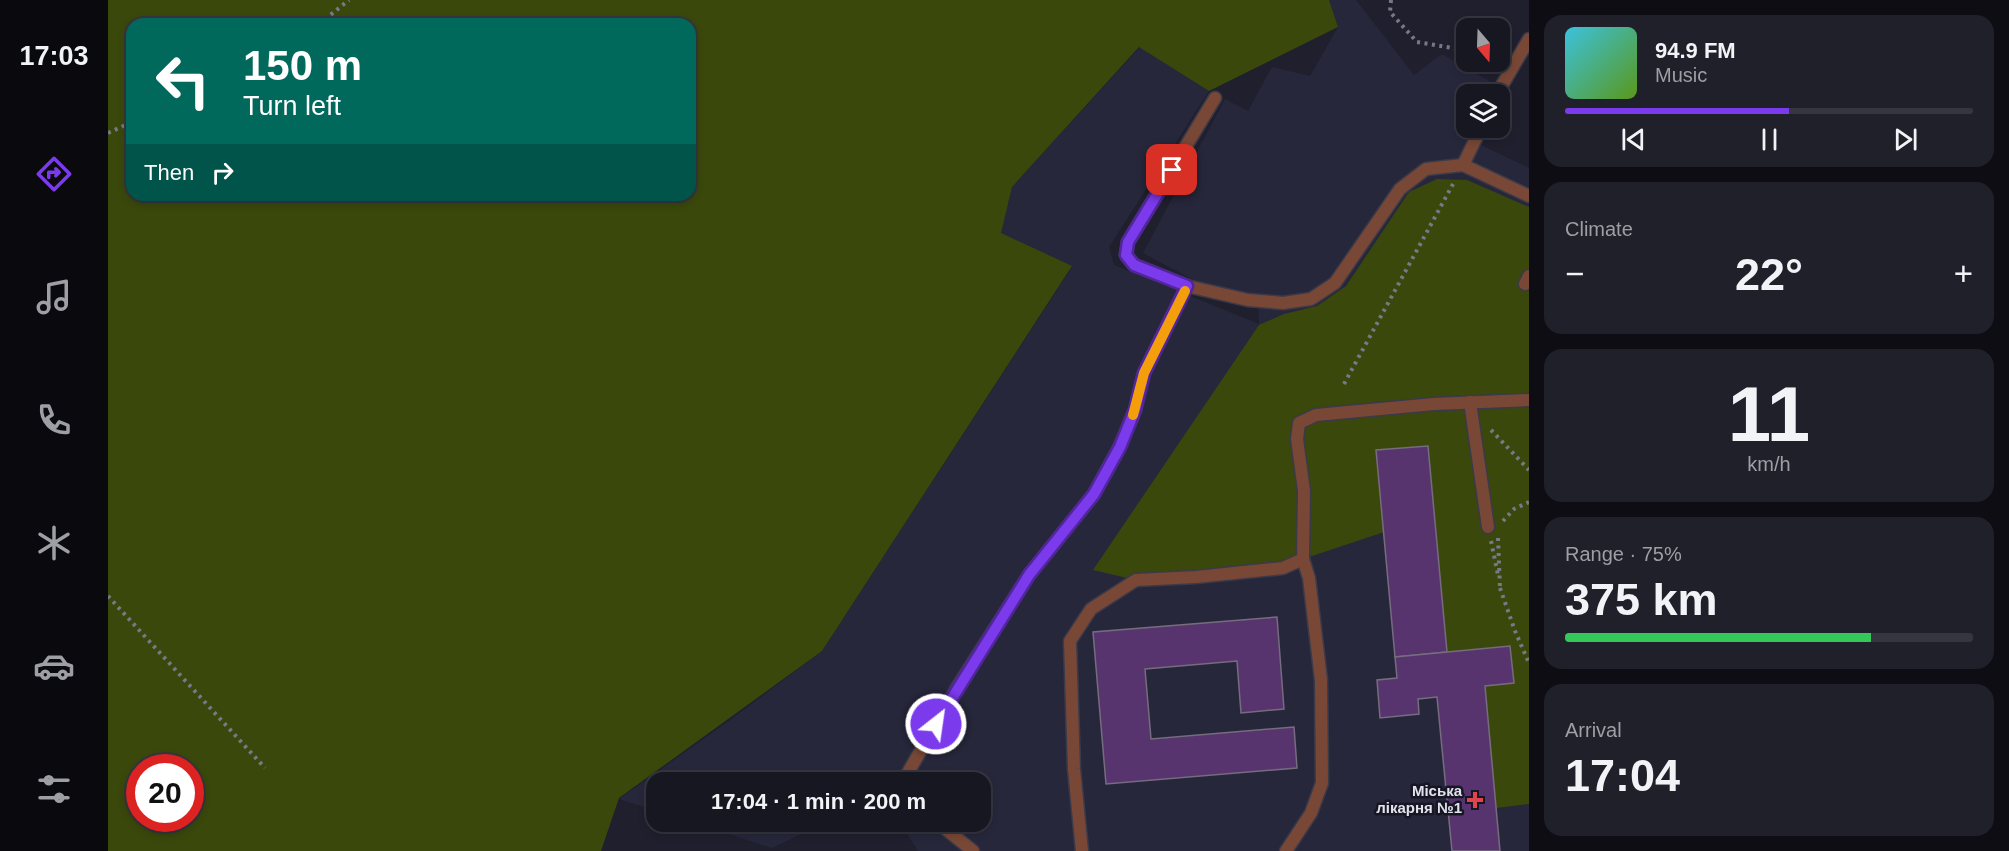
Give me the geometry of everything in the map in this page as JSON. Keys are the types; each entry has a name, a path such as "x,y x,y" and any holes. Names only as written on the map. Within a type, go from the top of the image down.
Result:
{"lane":[{"path":"1503,84 1529,39"},
{"path":"1215,98 1128,242 1126,255 1134,265 1187,286 1248,300 1283,303 1311,299 1335,283 1400,189 1426,169 1463,165 1529,196"},
{"path":"1463,165 1476,138"},
{"path":"908,772 958,686 1029,575 1094,494 1120,447 1135,410 1144,373 1187,286"},
{"path":"1286,851 1311,813 1322,783 1321,680 1309,578 1303,559 1304,491 1297,439 1299,423 1316,414 1470,402 1529,400"},
{"path":"1470,402 1493,527"},
{"path":"1082,851 1074,769 1070,641 1091,609 1136,580 1197,577 1283,568 1303,559"},
{"path":"949,832 973,851"}],"path":[{"path":"326,18 349,0"},
{"path":"1391,0 1390,12 1417,42 1456,48"},
{"path":"108,133 126,125"},
{"path":"1344,384 1463,165"},
{"path":"1489,427 1529,470"},
{"path":"1529,502 1514,509 1493,527 1500,588 1529,663"},
{"path":"108,596 265,768"}],"shaded area":[{"path":"1329,0 1356,0 1414,75 1442,54 1456,62 1456,72 1474,72 1491,82 1490,84 1456,84 1456,138 1466,138 1529,168 1529,851 918,851 906,832 991,832 991,772 657,772 822,651 1072,267 1000,233 1012,187 1140,47 1209,91 1109,247 1114,265 1259,324 1258,295 1195,281 1143,253 1225,99 1248,111 1272,67 1310,76 1338,27"},
{"path":"646,780 646,808 619,799"},
{"path":"723,832 805,832 772,848"}],"green space":[{"path":"108,0 1329,0 1338,27 1209,91 1139,47 1012,187 1001,233 1072,266 822,651 655,772 646,772 646,778 619,798 601,851 108,851"},
{"path":"1437,179 1467,180 1529,207 1529,804 1496,808 1485,686 1514,683 1510,646 1447,652 1428,446 1376,450 1384,532 1303,559 1197,577 1136,580 1093,570 1259,325 1284,314 1317,306 1346,286 1409,192"}],"building":[{"path":"1428,446 1447,652 1395,657 1376,450"},
{"path":"1277,617 1284,709 1241,713 1237,661 1145,669 1151,739 1294,727 1297,768 1106,784 1093,632"},
{"name":"Міська лікарня №1","path":"1510,646 1514,683 1485,686 1500,851 1452,851 1437,697 1418,699 1419,714 1380,718 1377,680 1397,678 1395,657"}],"slow traffic":[{"path":"1133,415 1144,373 1185,291"}],"place":[{"name":"Міська лікарня №1","path":"1475,800"}],"route":[{"path":"936,724 1029,575 1094,494 1120,447 1135,410 1144,373 1187,286 1134,265 1126,255 1128,242 1172,170"}]}
